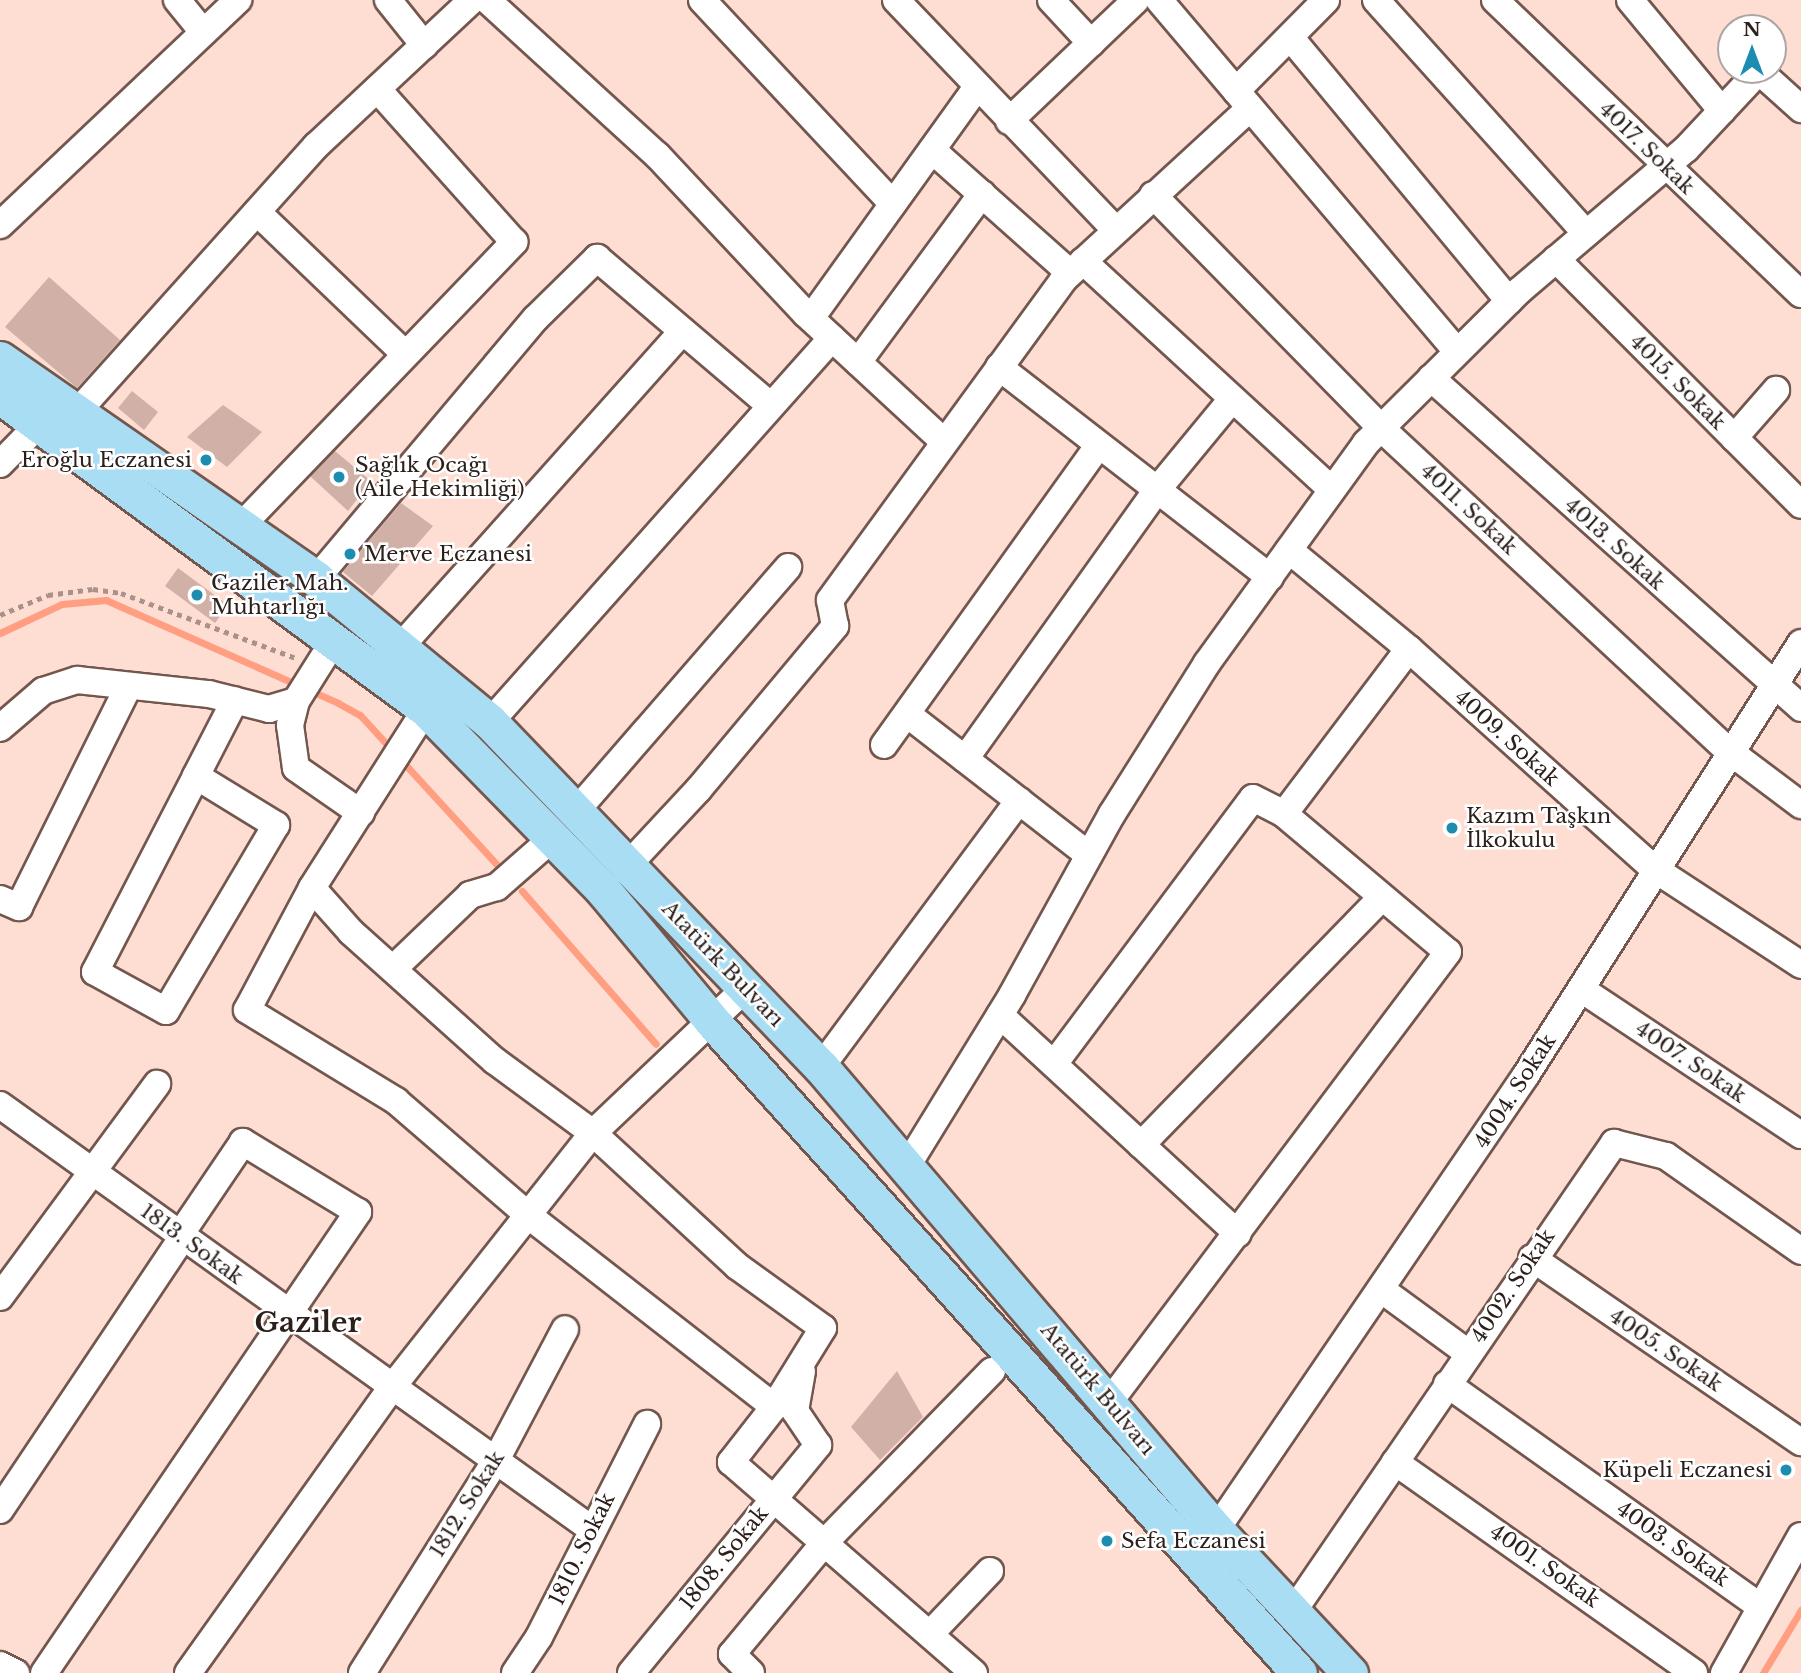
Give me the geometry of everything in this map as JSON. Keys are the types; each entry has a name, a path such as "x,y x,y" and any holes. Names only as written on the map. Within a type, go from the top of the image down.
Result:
{"main road":[{"name":"Atatürk Bulvarı","path":"0,359 79,410 316,579 402,645 490,722 821,1066 1110,1401 1216,1530 1350,1673"},
{"name":"Atatürk Bulvarı","path":"0,396 38,425 311,676 426,709 554,836 712,1021 1299,1673"}],"street":[{"path":"177,0 203,32"},
{"path":"0,225 238,0"},
{"path":"388,0 424,45"},
{"path":"0,464 38,425 79,410 257,212 377,89 472,0"},
{"path":"488,0 657,155 811,318 944,442"},
{"path":"702,0 893,204"},
{"path":"896,0 1115,229"},
{"path":"1051,0 1091,43"},
{"path":"1009,121 1136,0"},
{"path":"1159,0 1457,352"},
{"path":"628,865 698,790 835,626 830,600 999,367 1077,267 1153,195 1243,99 1290,37 1326,0"},
{"path":"1376,0 1587,233"},
{"name":"4017. Sokak","path":"1496,0 1665,166 1801,294"},
{"path":"1630,0 1722,111"},
{"path":"1290,37 1509,300"},
{"path":"907,1166 1000,1014 1089,855 1207,663 1332,490 1381,428 1509,300 1665,166 1747,84"},
{"path":"1773,84 1801,109"},
{"path":"811,318 978,87"},
{"path":"242,525 514,242 377,89"},
{"path":"932,150 982,194 1077,267 1233,398 1332,490"},
{"path":"858,362 982,194"},
{"name":"4011. Sokak","path":"1153,195 1381,428 1729,751 1801,806"},
{"path":"257,212 405,354"},
{"path":"316,579 536,318 597,258 771,406"},
{"name":"4015. Sokak","path":"1556,259 1801,505"},
{"path":"402,645 683,331"},
{"path":"490,722 832,338"},
{"path":"999,367 1270,577"},
{"name":"4013. Sokak","path":"1431,378 1773,686 1801,708"},
{"path":"1734,438 1776,390"},
{"path":"965,759 1157,490 1233,398"},
{"path":"884,745 1099,444"},
{"name":"4009. Sokak","path":"1289,550 1409,649 1653,868 1801,965"},
{"path":"577,810 788,567"},
{"name":"4004. Sokak","path":"1216,1530 1382,1290 1581,989 1653,868 1801,643"},
{"path":"1284,814 1409,649"},
{"path":"0,728 43,691 77,680 127,689 234,700 269,709 311,676"},
{"path":"311,676 290,725 296,768 361,813"},
{"path":"0,900 19,907 127,689"},
{"path":"195,776 276,825 166,1011 95,972 195,776 234,700"},
{"path":"426,709 312,888 247,1010 396,1101 529,1216 774,1407"},
{"path":"907,714 1089,855"},
{"path":"1054,1063 1253,798 1284,814 1380,899 1448,953 1110,1401"},
{"path":"821,1066 1019,800"},
{"path":"395,967 470,895 497,887 554,836"},
{"path":"312,888 351,932 395,967 495,1061 593,1133 737,1265 823,1328 774,1407 731,1462 974,1673"},
{"path":"1142,1145 1380,899"},
{"path":"188,1673 393,1386 593,1133 746,988"},
{"name":"4007. Sokak","path":"1581,989 1801,1135"},
{"path":"1000,1014 1238,1234"},
{"path":"0,1297 8,1270 92,1171 157,1084"},
{"name":"1813. Sokak","path":"2,1109 590,1528"},
{"path":"0,1510 243,1142 358,1212 44,1673"},
{"name":"4002. Sokak","path":"1292,1613 1532,1258 1614,1143 1666,1156 1801,1251"},
{"name":"4005. Sokak","path":"1532,1258 1801,1442"},
{"path":"1382,1290 1468,1353"},
{"name":"1812. Sokak","path":"362,1673 495,1462 565,1329"},
{"name":"1808. Sokak","path":"631,1673 818,1445 795,1411 804,1359"},
{"path":"751,1673 732,1654 825,1542 992,1371"},
{"name":"4003. Sokak","path":"1447,1384 1761,1607"},
{"name":"1810. Sokak","path":"514,1673 539,1637 590,1528 647,1424"},
{"name":"4001. Sokak","path":"1395,1462 1694,1673"},
{"path":"1724,1673 1801,1536"},
{"path":"930,1634 990,1572"},
{"path":"0,1665 16,1673"}],"path":[{"path":"0,615 47,595 93,589 121,593 311,676"}],"building":[{"path":"49,277 120,340 77,388 5,327"},
{"path":"132,391 158,412 144,430 118,408"},
{"path":"223,405 262,432 227,467 187,437"},
{"name":"Sağlık Ocağı (Aile Hekimliği)","path":"335,451 371,481 348,511 310,476"},
{"path":"401,503 433,526 372,596 343,572"},
{"name":"Gaziler Mah. Muhtarlığı","path":"178,568 228,605 215,623 165,586"},
{"path":"897,1371 923,1417 880,1460 851,1427"}],"waterway":[{"path":"0,633 62,604 106,600 338,703 360,715 393,751"},
{"path":"401,760 498,866"},
{"path":"522,891 656,1044"},
{"path":"1763,1673 1801,1610"}],"place":[{"name":"Eroğlu Eczanesi","path":"206,460"},
{"name":"Sağlık Ocağı (Aile Hekimliği)","path":"339,477"},
{"name":"Merve Eczanesi","path":"350,554"},
{"name":"Gaziler Mah. Muhtarlığı","path":"197,595"},
{"name":"Kazım Taşkın İlkokulu","path":"1452,828"},
{"name":"Küpeli Eczanesi","path":"1786,1470"},
{"name":"Sefa Eczanesi","path":"1107,1541"}],"district":[{"name":"Gaziler","path":"308,1323"}]}
